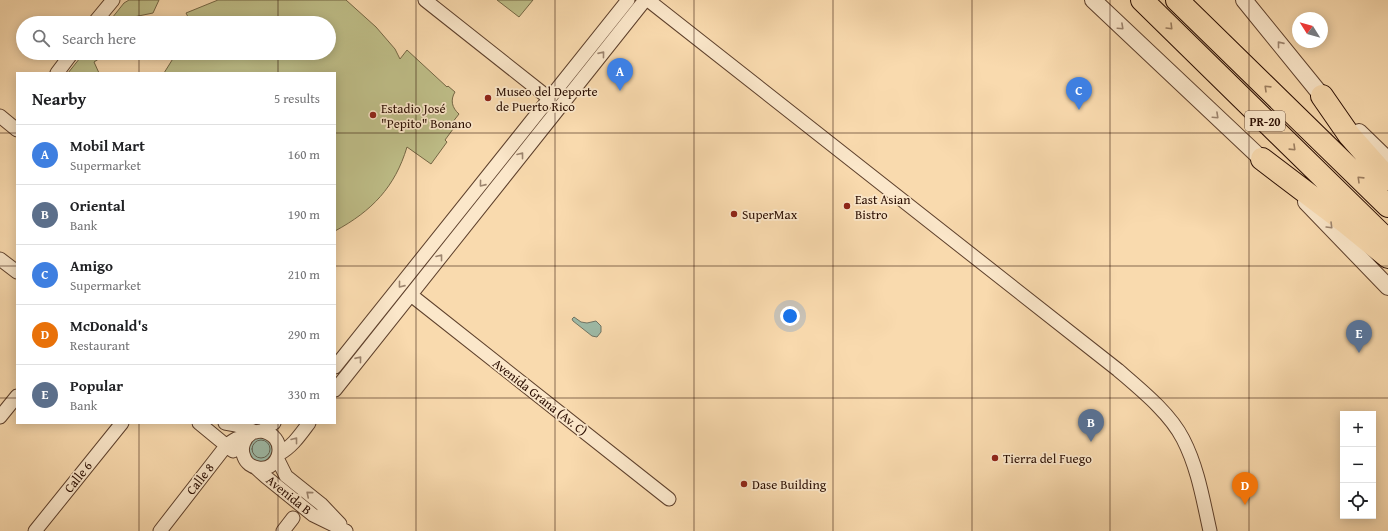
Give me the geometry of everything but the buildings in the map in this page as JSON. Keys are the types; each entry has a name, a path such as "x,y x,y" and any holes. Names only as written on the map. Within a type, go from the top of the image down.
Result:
{"highway":[{"name":"PR-20","path":"1142,0 1388,241"},
{"name":"PR-20","path":"1177,0 1388,206"},
{"path":"1322,96 1349,135 1388,179"},
{"path":"1262,159 1345,222 1388,257"}],"street":[{"path":"100,16 113,0"},
{"path":"425,0 550,99"},
{"path":"336,366 628,0"},
{"path":"336,389 645,0"},
{"path":"648,0 1118,370 1161,409 1183,438 1195,468 1210,531"},
{"path":"1093,0 1262,159 1388,287"},
{"path":"1244,0 1322,96 1388,160"},
{"path":"58,72 67,60"},
{"path":"0,116 16,127"},
{"path":"0,259 16,271"},
{"name":"Avenida Grana (Av. C)","path":"411,295 669,499"},
{"path":"0,417 16,397"},
{"name":"Calle 6","path":"35,531 121,424"},
{"path":"200,424 226,446 256,468 266,467 274,462 278,456 287,450 308,424"},
{"path":"230,424 254,433"},
{"name":"Calle 8","path":"160,531 226,446 242,436 254,433 272,424"},
{"path":"245,459 242,450 244,441 254,433 265,431 274,436 279,444 278,456"},
{"name":"Avenida B","path":"278,456 286,476 321,504 346,531"},
{"name":"Avenida B","path":"256,468 266,478 313,515 346,531"},
{"path":"283,531 294,518"}],"green space":[{"path":"129,0 159,0 153,13 138,16 114,16 124,3"},
{"name":"Estadio José \"Pepito\" Bonano","path":"218,0 346,0 376,27 395,49 400,59 407,50 447,87 448,86 455,92 452,104 459,114 452,123 456,125 445,140 447,142 431,164 407,147 396,174 389,186 371,206 336,230 336,72 165,72 172,60 336,60 336,16 188,16 186,13"},
{"path":"497,0 533,0 519,17"},
{"path":"78,60 97,60 94,62 99,72 69,72"}],"water":[{"path":"574,317 581,322 587,323 596,321 601,326 601,332 597,337 592,336 573,321 572,319"},
{"path":"255,437 268,438 274,449 270,457 265,461 256,461 249,454 249,444"}],"place":[{"name":"Mobil Mart","path":"620,91"},
{"name":"Museo del Deporte de Puerto Rico","path":"488,98"},
{"name":"Amigo","path":"1079,110"},
{"name":"Estadio José \"Pepito\" Bonano","path":"373,115"},
{"name":"East Asian Bistro","path":"847,206"},
{"name":"SuperMax","path":"734,214"},
{"name":"Popular","path":"1359,353"},
{"name":"Oriental","path":"1091,442"},
{"name":"Tierra del Fuego","path":"995,458"},
{"name":"Dase Building","path":"744,484"},
{"name":"McDonald's","path":"1245,505"}]}
